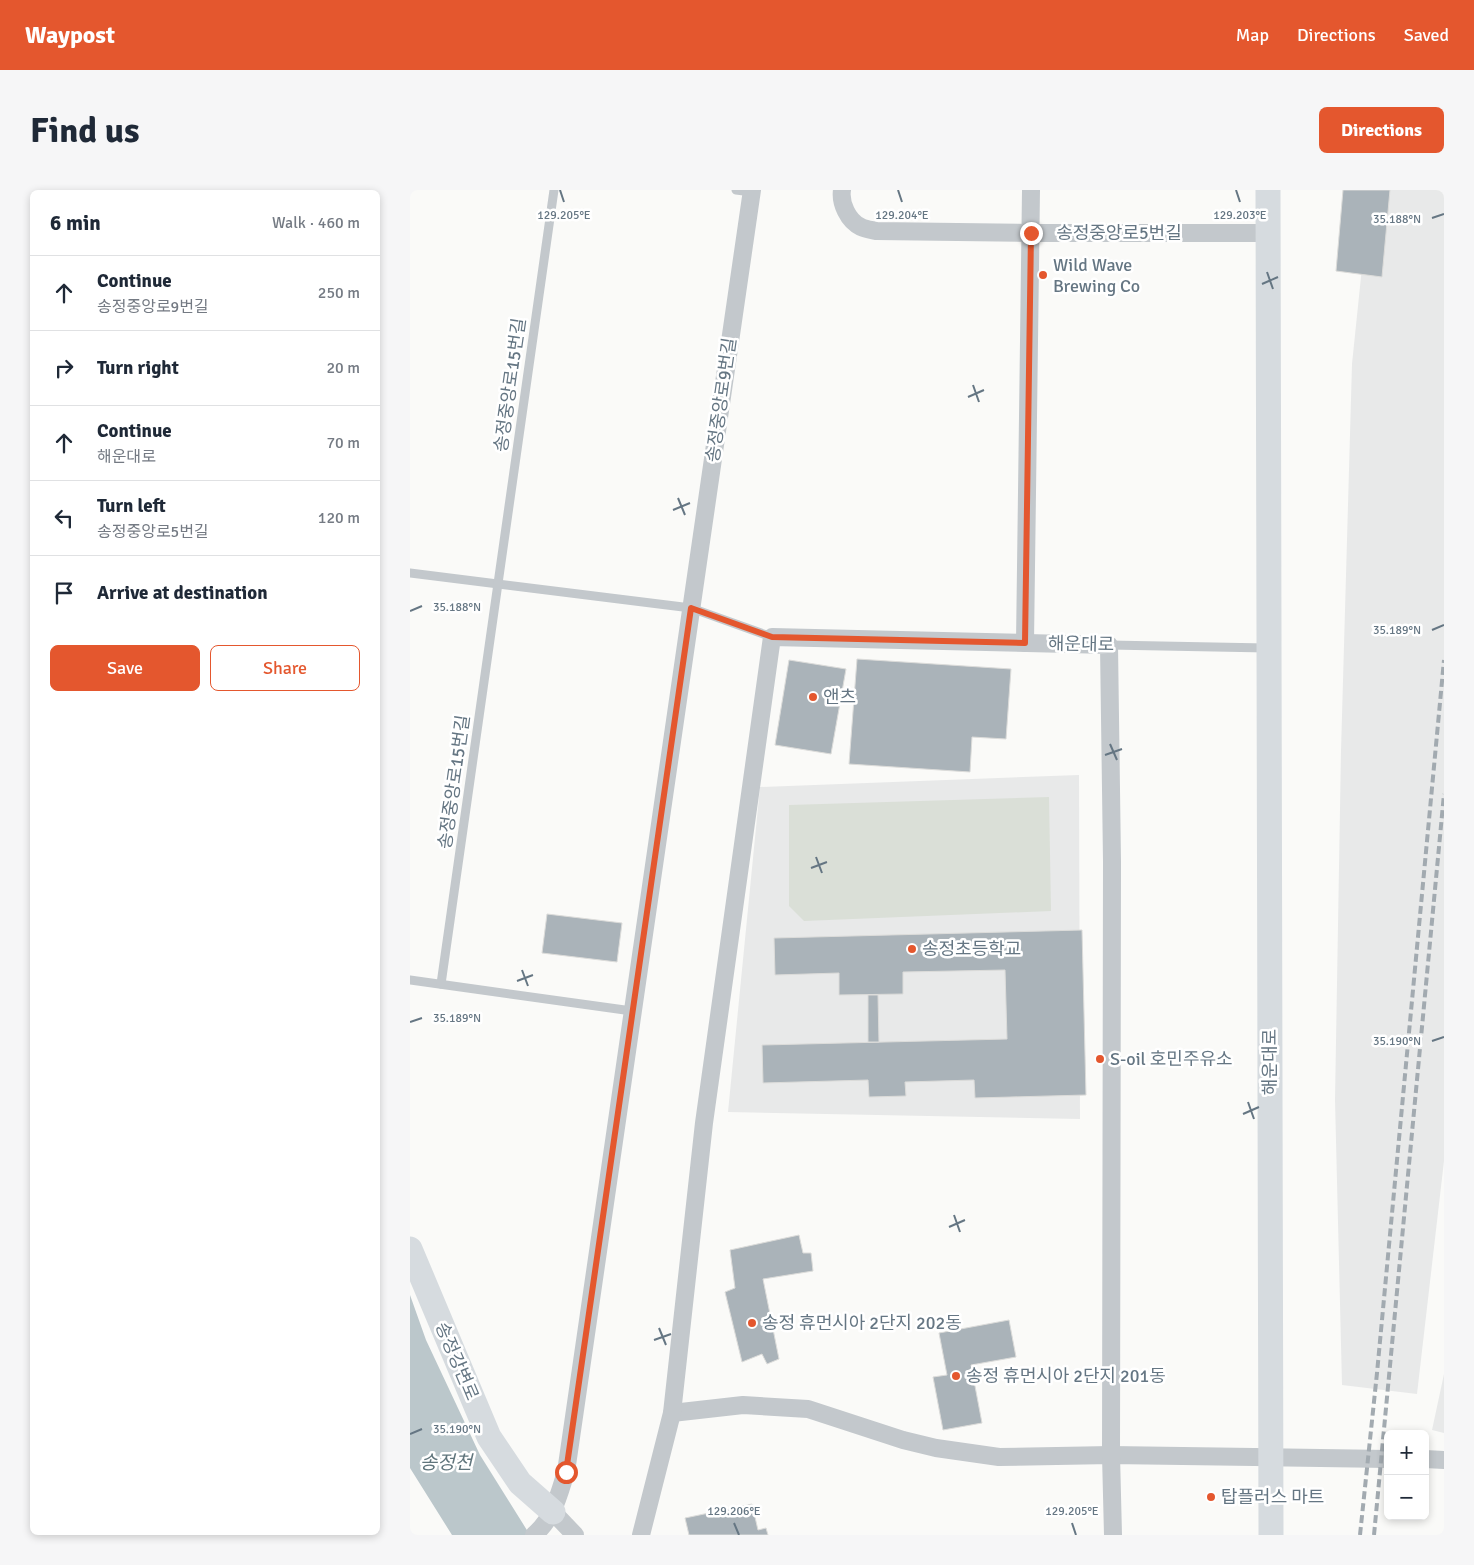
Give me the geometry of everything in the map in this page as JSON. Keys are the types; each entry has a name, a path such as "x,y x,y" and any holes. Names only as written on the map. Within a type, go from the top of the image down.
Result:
{"main road":[{"name":"해운대로","path":"1268,190 1271,1535"},
{"name":"송정강변로","path":"410,1249 489,1437 520,1483 544,1525"}],"street":[{"name":"송정중앙로5번길","path":"842,190 841,199 848,215 860,227 876,231 1268,233"},
{"name":"송정중앙로5번길","path":"1025,643 1032,190"},
{"name":"송정중앙로9번길","path":"544,1525 566,1472 691,608 747,191"},
{"name":"해운대로","path":"772,637 1108,645"},
{"path":"641,1535 672,1413 704,1123 772,637"},
{"path":"1108,645 1112,861 1110,1455 1113,1535"},
{"path":"672,1413 743,1405 808,1409 903,1440 936,1448 999,1457 1110,1455 1384,1459"},
{"path":"1429,1459 1444,1460"},
{"path":"544,1525 576,1535"}],"lane":[{"name":"송정중앙로15번길","path":"441,984 554,190"},
{"path":"410,573 691,608 772,637"},
{"name":"해운대로","path":"1108,645 1270,648"},
{"path":"410,980 632,1011"}],"shaded area":[{"path":"1370,190 1444,190 1444,1161 1417,1394 1342,1385 1335,1100 1341,751 1352,364"},
{"name":"송정초등학교","path":"1079,775 1080,1119 728,1112 760,787"},
{"path":"1049,797 1051,911 804,921 789,906 789,805"},
{"path":"1444,1374 1444,1433 1432,1430"}],"water":[{"name":"송정천","path":"410,1295 426,1340 480,1455 530,1535 452,1535 410,1468"}],"building":[{"path":"1343,190 1390,190 1382,277 1336,271"},
{"path":"857,659 1011,669 1006,739 972,737 970,772 849,764"},
{"path":"789,660 846,669 831,754 775,745"},
{"path":"547,914 622,923 617,962 542,953"},
{"path":"1082,930 1086,1095 975,1098 974,1080 905,1082 906,1096 869,1097 868,1080 763,1083 762,1045 1007,1039 1005,970 903,972 903,994 839,995 839,973 775,975 774,938"},
{"path":"868,995 878,995 879,1042 868,1042"},
{"name":"송정 휴먼시아 2단지 202동","path":"799,1235 803,1253 811,1253 813,1271 763,1279 779,1359 767,1364 762,1354 742,1362 725,1292 735,1288 730,1250"},
{"name":"송정 휴먼시아 2단지 201동","path":"1009,1320 1016,1357 971,1365 982,1423 943,1430 933,1377 947,1375 939,1333"},
{"path":"752,1504 758,1530 766,1528 768,1535 689,1535 685,1518"}],"railway":[{"path":"1360,1535 1444,660"},
{"path":"1374,1535 1444,794"}],"place":[{"name":"Wild Wave Brewing Co","path":"1043,275"},
{"name":"앤츠","path":"813,697"},
{"name":"송정초등학교","path":"912,949"},
{"name":"S-oil 호민주유소","path":"1100,1059"},
{"name":"송정 휴먼시아 2단지 202동","path":"752,1323"},
{"name":"송정 휴먼시아 2단지 201동","path":"956,1376"},
{"name":"탑플러스 마트","path":"1211,1497"}],"route":[{"path":"566,1472 691,608 772,637 1025,643 1031,233"}]}
